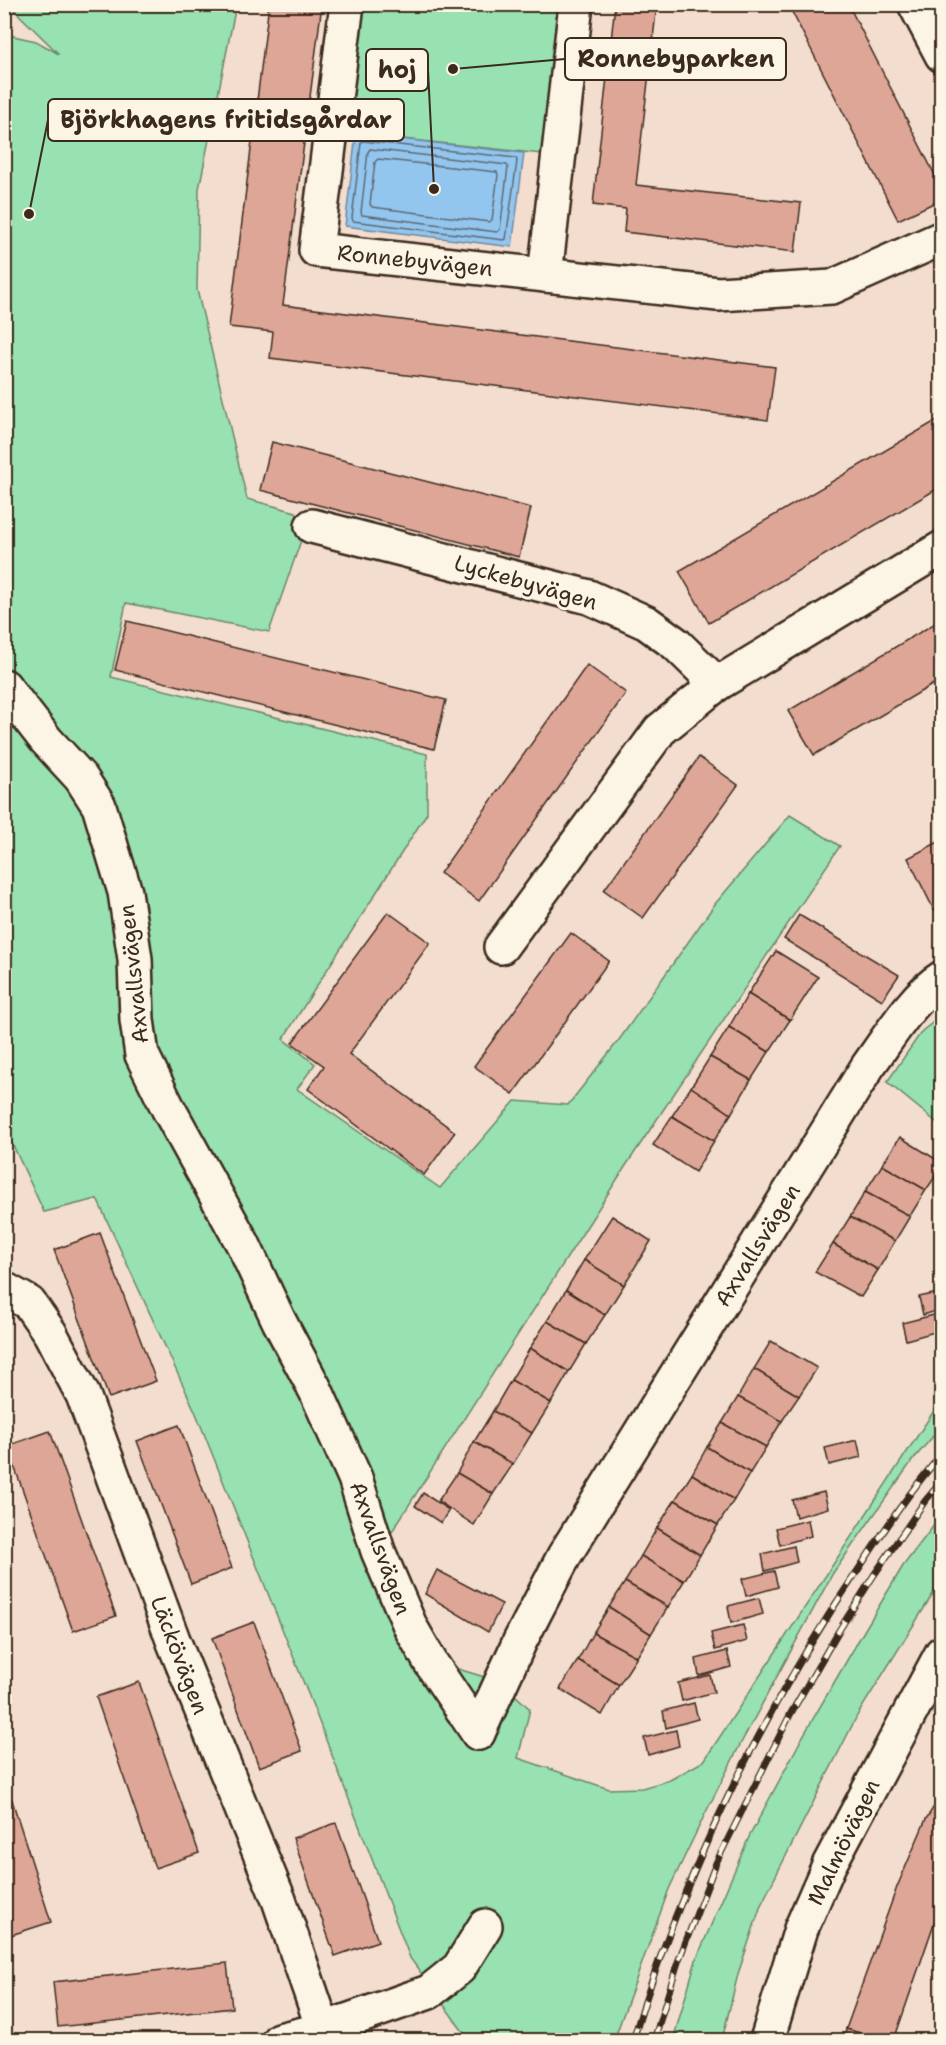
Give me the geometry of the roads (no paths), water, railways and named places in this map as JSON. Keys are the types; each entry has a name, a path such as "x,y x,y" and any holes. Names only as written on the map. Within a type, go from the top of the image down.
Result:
{"street":[{"name":"Ronnebyvägen","path":"347,4 316,250 718,294 832,287 942,238"},
{"path":"545,274 576,4"},
{"path":"915,4 942,56"},
{"name":"Lyckebyvägen","path":"312,526 589,597 646,623 676,644 717,684"},
{"path":"501,947 660,730 717,684 942,548"},
{"name":"Axvallsvägen","path":"4,686 46,740 81,778 99,806 125,892 135,959 137,1020 142,1056 243,1244 279,1321 316,1391 356,1478 378,1551 411,1628 431,1663 478,1733 520,1641 564,1556 868,1066 906,1013 934,982 942,978"},
{"name":"Läckövägen","path":"4,1289 29,1303 50,1333 83,1395 169,1631 279,1900 326,2035"},
{"name":"Malmövägen","path":"767,2040 801,1929 829,1865 942,1653"},
{"path":"279,2040 326,2035 429,1992 459,1968 485,1926"}],"water":[{"path":"356,134 524,153 512,247 345,226"}],"railway":[{"path":"633,2040 653,1978 701,1854 760,1734 826,1618 900,1508 942,1454"},
{"path":"654,2040 678,1962 716,1863 791,1713 874,1575 925,1501 942,1481"}],"place":[{"name":"Ronnebyparken","path":"453,69"},
{"name":"hoj","path":"434,189"},
{"name":"Björkhagens fritidsgårdar","path":"29,214"}]}
